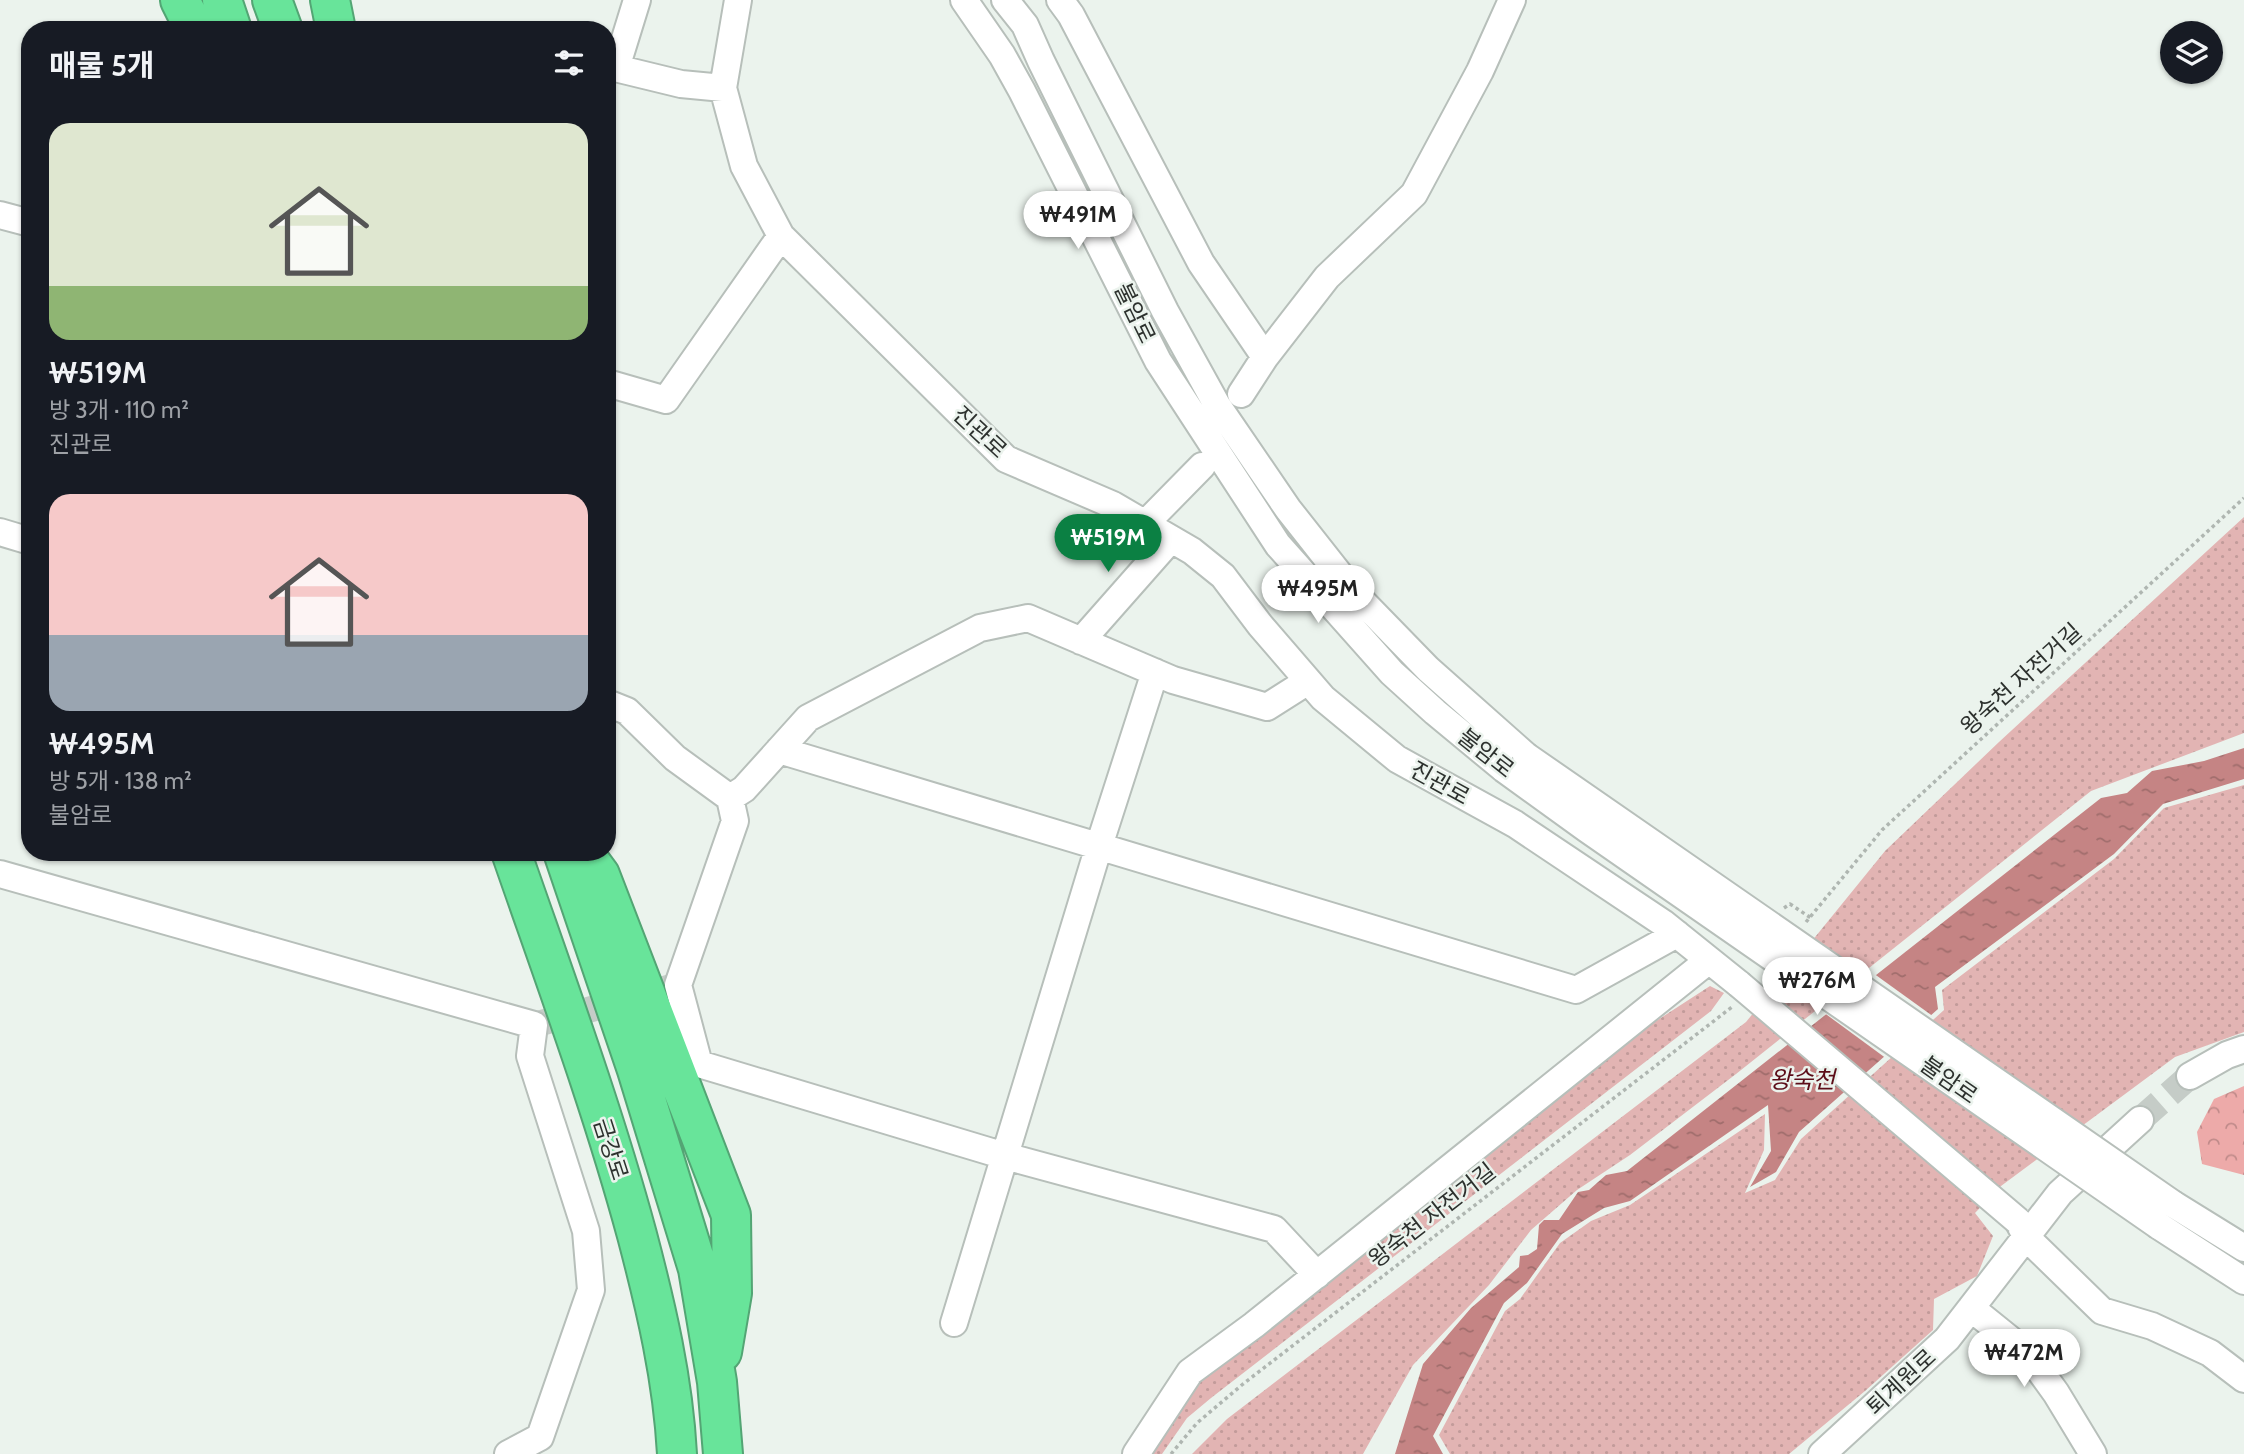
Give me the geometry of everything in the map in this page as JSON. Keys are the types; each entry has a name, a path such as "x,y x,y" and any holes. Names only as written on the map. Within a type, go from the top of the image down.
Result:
{"highway":[{"path":"180,0 190,21"},
{"path":"222,0 229,21"},
{"path":"272,0 280,21"},
{"path":"330,0 334,21"},
{"name":"금강로","path":"514,861 618,1166 656,1309 675,1411 677,1454"},
{"name":"금강로","path":"566,861 638,1070 698,1269 717,1382 723,1454"},
{"path":"590,861 600,875 731,1215 732,1293 717,1382"}],"street":[{"path":"616,54 637,0"},
{"name":"진관로","path":"738,0 723,88 744,166 781,236 1006,459 1113,505 1192,551 1223,576 1259,625 1323,698 1397,759 1515,824 1677,934 1739,984 2022,1230 2102,1311 2152,1326 2210,1353 2244,1379"},
{"name":"불암로","path":"964,0 1002,54 1022,91 1158,361 1278,545 1392,673 1435,712 1515,762 2166,1215 2244,1281"},
{"name":"불암로","path":"1005,0 1025,24 1165,311 1217,405 1281,499 1355,594 1515,762"},
{"path":"1060,0 1071,15 1201,263 1265,357"},
{"path":"1241,394 1265,357 1327,277 1414,194 1480,71 1508,1"},
{"path":"616,68 681,84 723,88"},
{"path":"0,215 21,221"},
{"path":"616,386 666,400 781,236"},
{"path":"1145,524 1202,466"},
{"path":"0,533 21,539"},
{"path":"1081,640 1171,539"},
{"path":"730,797 744,789 807,718 980,628 1028,618 1173,680 1267,707 1308,681"},
{"path":"954,1323 1099,846 1155,672"},
{"path":"616,707 627,711 676,758 730,797 735,821 678,985 699,1064 1005,1156 1274,1229 1317,1275"},
{"path":"779,750 1576,990 1677,934"},
{"path":"0,874 534,1024 530,1056 586,1231 591,1290 540,1437 508,1454"},
{"path":"1136,1454 1190,1372 1317,1275 1709,960"},
{"path":"2190,1076 2227,1055 2244,1049"},
{"name":"퇴계원로","path":"1822,1454 1947,1339 1971,1308 2022,1230 2140,1120"},
{"path":"2166,1215 2244,1248"},
{"path":"1971,1308 2027,1353 2093,1454"}],"path":[{"name":"왕숙천 자전거길","path":"1831,895 1882,831 2244,498"},
{"path":"1790,904 1811,918"},
{"name":"왕숙천 자전거길","path":"1171,1454 1182,1439 1219,1404 1724,1014"}],"shaded area":[{"path":"2244,517 2244,733 2091,791 1736,1074 1630,1155 1577,1190 1531,1230 1489,1285 1413,1365 1363,1454 1192,1454 1227,1419 1746,1022 1885,851 1999,742"},
{"path":"2244,785 2244,1032 2175,1057 2001,1186 1975,1213 1993,1236 1977,1276 1934,1299 1933,1330 1865,1391 1789,1454 1450,1454 1439,1435 1505,1311 1520,1299 1560,1243 1591,1221 1630,1205 1765,1114 1764,1150 1745,1193 1775,1180 1801,1139 1944,1010 1942,990 2114,859 2164,808"},
{"path":"1710,986 1724,993 1711,1011 1211,1398 1187,1418 1162,1454 1144,1454 1188,1385 1653,1023"}],"green space":[{"path":"2244,1086 2244,1175 2202,1164 2197,1132 2214,1099"}],"water":[{"name":"왕숙천","path":"2244,748 2244,779 2163,804 2114,854 1935,987 1938,1009 1799,1132 1776,1172 1750,1187 1771,1151 1768,1105 1630,1201 1604,1208 1562,1234 1527,1283 1504,1303 1433,1436 1443,1454 1395,1454 1423,1364 1471,1308 1519,1267 1520,1256 1528,1255 1537,1249 1539,1225 1544,1220 1559,1220 1578,1192 1589,1190 1606,1175 1627,1171 2101,798 2127,793 2152,771 2204,761"}],"pier":[{"path":"1873,973 1934,1017 1887,1059 1823,1012"}],"tunnel":[{"path":"534,1025 678,985"},
{"path":"2140,1120 2190,1076"}]}
